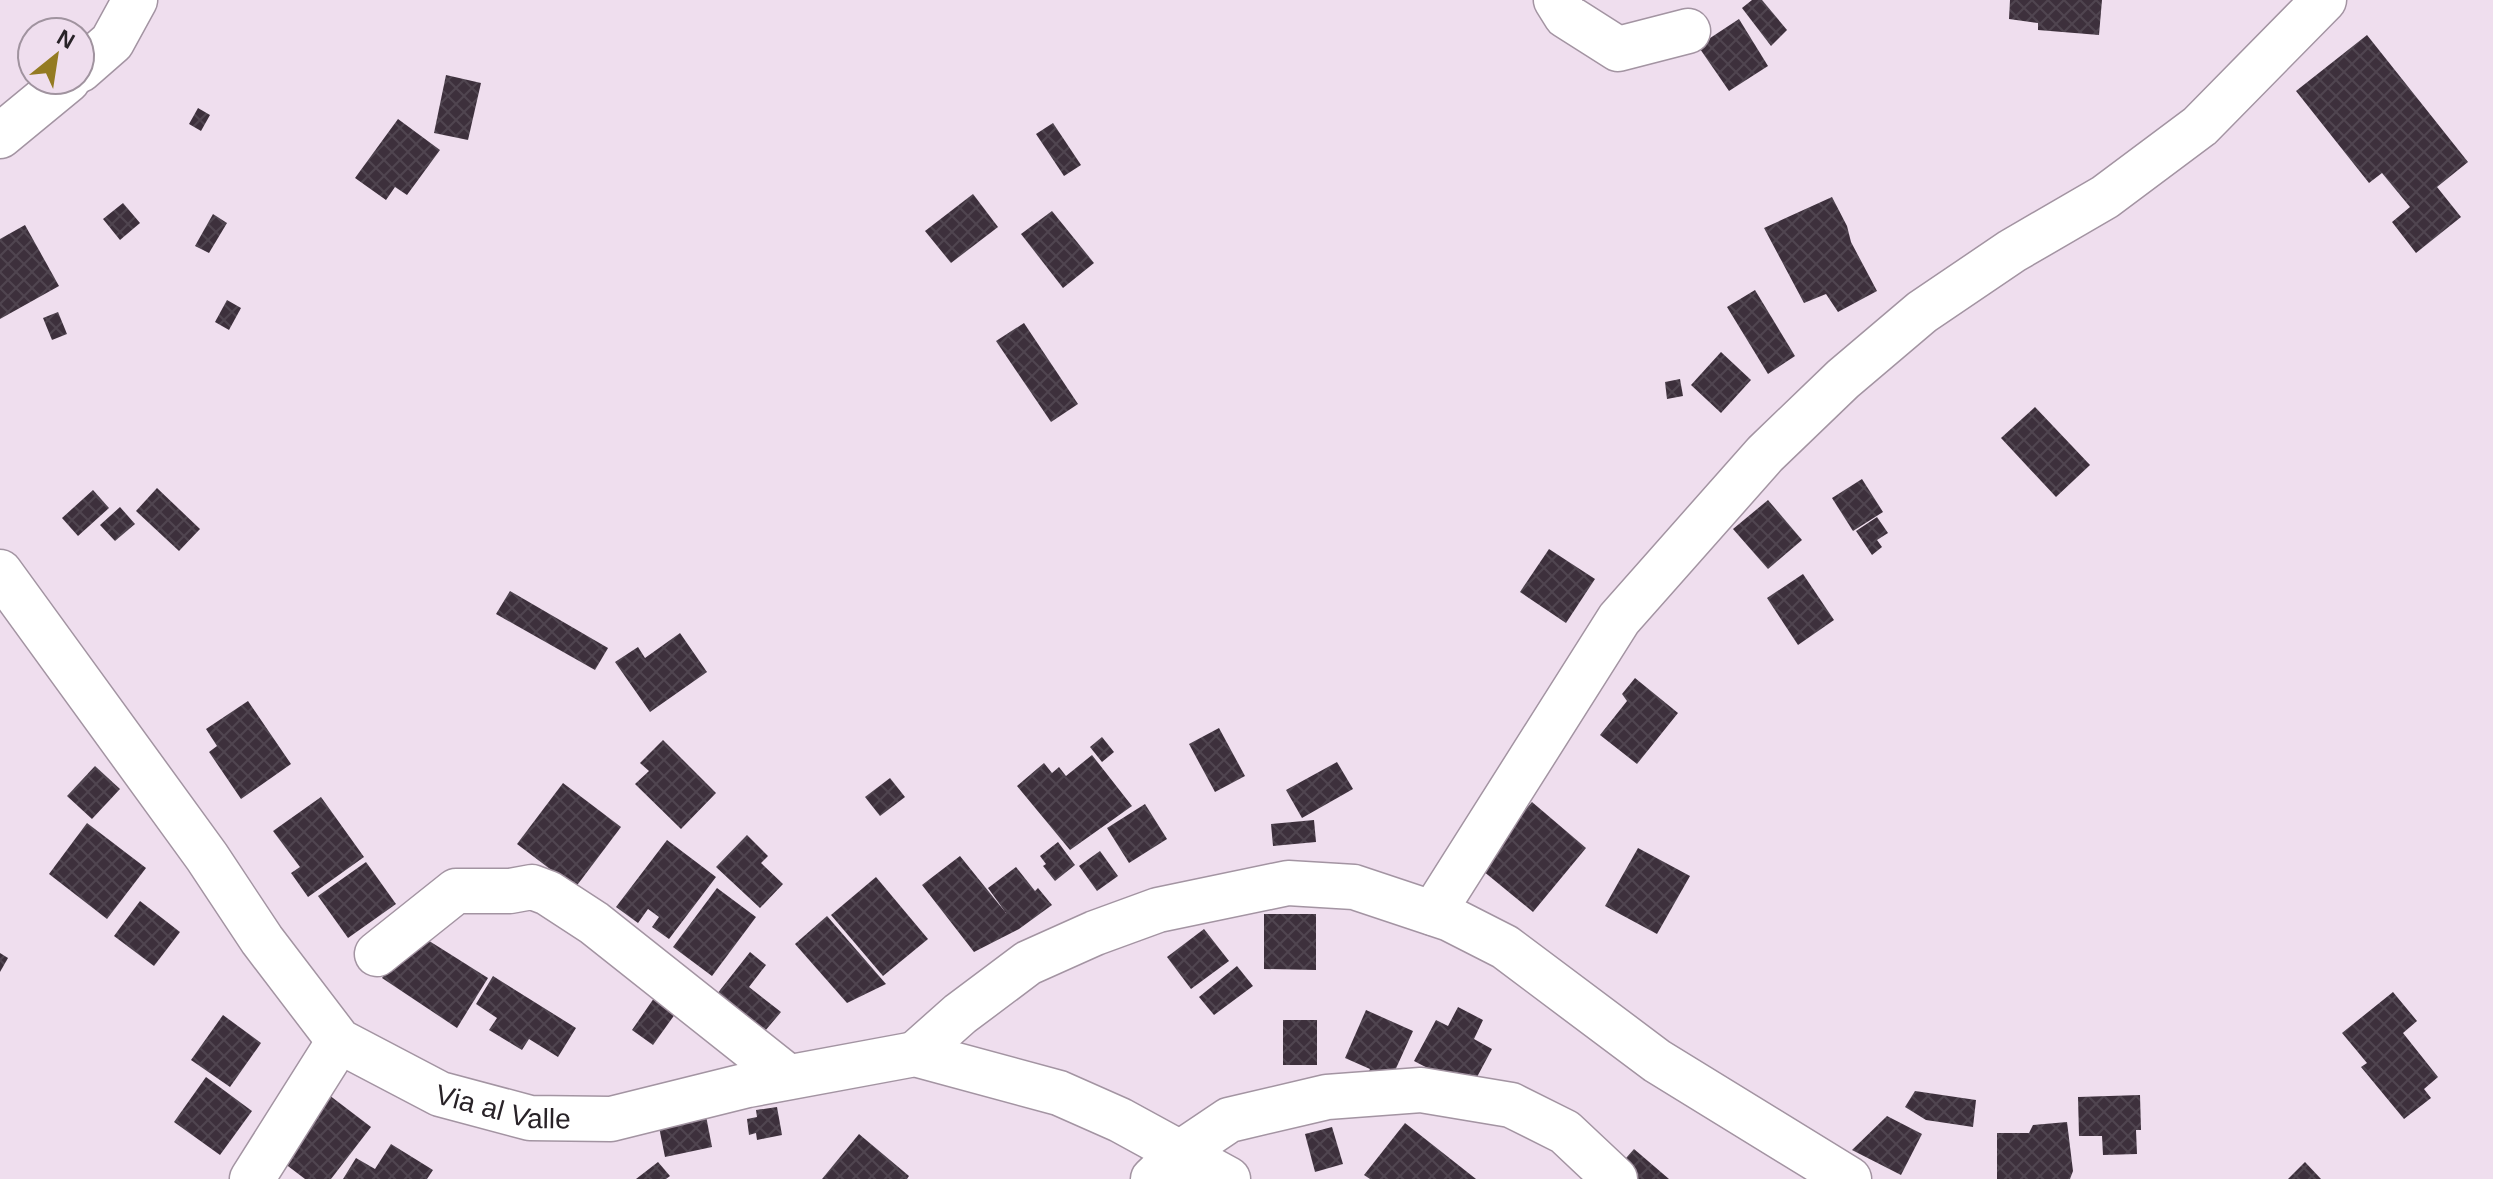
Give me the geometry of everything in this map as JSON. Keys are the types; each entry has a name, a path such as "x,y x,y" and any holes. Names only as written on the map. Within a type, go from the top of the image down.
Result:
{"street":[{"path":"112,42 135,0"},
{"path":"96,56 155,0"},
{"path":"1556,0 1566,16 1618,49 1688,31"},
{"path":"1433,913 1619,619 1765,454 1843,379 1922,312 2012,251 2105,197 2200,126 2324,0"},
{"path":"0,136 49,96"},
{"name":"Via al Valle","path":"0,572 207,857 262,940 339,1041 440,1094 530,1118 611,1119 788,1077 915,1054 1059,1093 1120,1120 1166,1166 1228,1179"},
{"path":"915,1054 960,1014 1028,963 1095,933 1158,910 1288,883 1354,887 1450,919 1505,947 1657,1061 1849,1179"},
{"path":"377,954 456,891 510,891 532,887 548,893 594,923 788,1077"},
{"path":"252,1179 339,1041"},
{"path":"1166,1166 1229,1120 1327,1097 1421,1090 1511,1105 1565,1132 1615,1179"}],"building":[{"path":"1752,0 1762,0 1787,30 1771,46 1742,8"},
{"path":"2010,0 2102,0 2099,35 2038,30 2038,23 2009,19"},
{"path":"1739,19 1768,66 1729,91 1698,46"},
{"path":"2367,35 2468,162 2437,187 2461,217 2416,253 2392,222 2410,207 2382,173 2369,183 2296,91"},
{"path":"446,75 481,83 468,140 434,133"},
{"path":"198,108 210,115 201,131 189,124"},
{"path":"398,119 440,150 407,195 395,187 386,200 355,178"},
{"path":"1053,123 1081,165 1064,176 1036,134"},
{"path":"973,194 998,227 951,263 925,231"},
{"path":"1832,197 1877,291 1838,312 1826,294 1804,303 1764,228"},
{"path":"123,203 140,223 120,240 103,219"},
{"path":"1052,211 1094,263 1063,288 1021,234"},
{"path":"213,214 227,223 209,253 195,246"},
{"path":"25,225 59,286 0,319 0,239"},
{"path":"1755,290 1795,356 1768,374 1727,307"},
{"path":"227,300 241,308 229,330 215,322"},
{"path":"58,312 67,334 52,340 43,318"},
{"path":"1024,323 1078,404 1051,422 996,341"},
{"path":"1721,352 1751,380 1721,413 1691,385"},
{"path":"1680,379 1683,396 1667,399 1665,382"},
{"path":"2035,407 2090,465 2056,497 2001,438"},
{"path":"1862,479 1883,512 1853,531 1832,498"},
{"path":"157,488 200,529 179,551 136,511"},
{"path":"93,490 109,508 78,536 62,518"},
{"path":"1768,500 1802,540 1768,569 1733,529"},
{"path":"120,507 135,524 115,541 100,525"},
{"path":"1877,517 1888,533 1877,540 1882,547 1872,555 1856,531"},
{"path":"1549,549 1595,579 1566,623 1520,592"},
{"path":"1803,574 1834,620 1798,645 1767,598"},
{"path":"510,591 608,648 595,670 496,614"},
{"path":"680,633 707,672 650,712 615,662 638,647 645,658"},
{"path":"1635,678 1678,713 1637,764 1600,735 1627,701 1622,694"},
{"path":"248,701 291,764 241,799 209,752 217,746 206,729"},
{"path":"1219,728 1245,776 1215,792 1189,744"},
{"path":"1102,737 1114,752 1102,762 1090,747"},
{"path":"663,740 716,793 681,829 635,784 649,771 640,763"},
{"path":"1092,755 1132,806 1070,850 1017,786 1044,763 1052,773 1059,767 1066,776"},
{"path":"1337,762 1353,789 1302,818 1286,790"},
{"path":"95,766 120,789 92,819 67,796"},
{"path":"890,778 905,797 880,816 865,797"},
{"path":"563,783 621,827 575,888 517,844"},
{"path":"321,797 364,857 308,897 291,873 300,867 273,831"},
{"path":"1532,802 1586,848 1533,912 1477,866"},
{"path":"1145,804 1167,839 1129,863 1107,828"},
{"path":"1314,820 1316,842 1273,846 1271,824"},
{"path":"87,823 146,868 107,919 49,874"},
{"path":"747,835 768,856 761,863 783,884 760,908 716,867"},
{"path":"667,840 716,877 669,939 652,927 659,917 648,909 638,923 616,907"},
{"path":"1058,842 1075,865 1055,881 1043,866 1046,864 1040,856"},
{"path":"1638,848 1690,876 1657,934 1605,906"},
{"path":"1100,851 1118,876 1097,891 1079,866"},
{"path":"960,856 1006,913 988,888 1016,867 1035,891 1038,888 1052,905 1019,929 974,952 922,885"},
{"path":"366,862 396,904 348,938 318,896"},
{"path":"876,877 928,939 883,976 831,915"},
{"path":"717,888 756,917 712,976 673,947"},
{"path":"140,901 180,932 154,966 114,936"},
{"path":"1264,914 1316,914 1316,970 1264,969"},
{"path":"827,916 886,984 847,1003 795,944"},
{"path":"1204,929 1229,961 1191,989 1167,957"},
{"path":"415,932 488,978 457,1028 382,978"},
{"path":"750,952 766,965 749,987 781,1012 765,1031 717,994"},
{"path":"0,953 8,958 0,972"},
{"path":"1237,966 1253,986 1214,1015 1199,997"},
{"path":"493,976 576,1028 558,1057 529,1039 522,1050 489,1030 497,1018 476,1004"},
{"path":"661,988 683,1003 653,1045 632,1030"},
{"path":"2393,992 2417,1021 2403,1033 2438,1077 2424,1089 2431,1098 2404,1119 2361,1067 2367,1063 2342,1033"},
{"path":"1458,1007 1483,1020 1474,1039 1492,1049 1470,1090 1414,1061 1436,1020 1448,1026"},
{"path":"1366,1010 1413,1031 1388,1086 1366,1077 1370,1069 1345,1058"},
{"path":"223,1015 261,1043 230,1087 191,1060"},
{"path":"1283,1020 1317,1020 1317,1065 1283,1065"},
{"path":"206,1077 252,1111 220,1155 174,1122"},
{"path":"1915,1091 1976,1100 1973,1127 1926,1120 1905,1107"},
{"path":"329,1095 371,1127 331,1179 305,1179 280,1160"},
{"path":"2140,1095 2141,1130 2136,1130 2137,1154 2103,1155 2102,1136 2079,1136 2078,1097"},
{"path":"777,1107 782,1135 757,1140 756,1133 749,1135 747,1119 757,1117 756,1110"},
{"path":"706,1116 712,1147 665,1157 659,1127"},
{"path":"1887,1116 1922,1134 1901,1175 1852,1150"},
{"path":"2067,1122 2073,1171 2070,1179 1997,1179 1997,1133 2029,1133 2033,1125"},
{"path":"1405,1123 1476,1179 1370,1179 1364,1175"},
{"path":"1332,1127 1343,1164 1315,1172 1305,1134"},
{"path":"859,1134 909,1176 907,1179 822,1179"},
{"path":"391,1144 433,1170 427,1179 343,1179 356,1158 375,1169"},
{"path":"1634,1149 1669,1179 1633,1179 1619,1166"},
{"path":"658,1162 670,1176 666,1179 636,1179"},
{"path":"2305,1162 2321,1179 2288,1179"}]}
